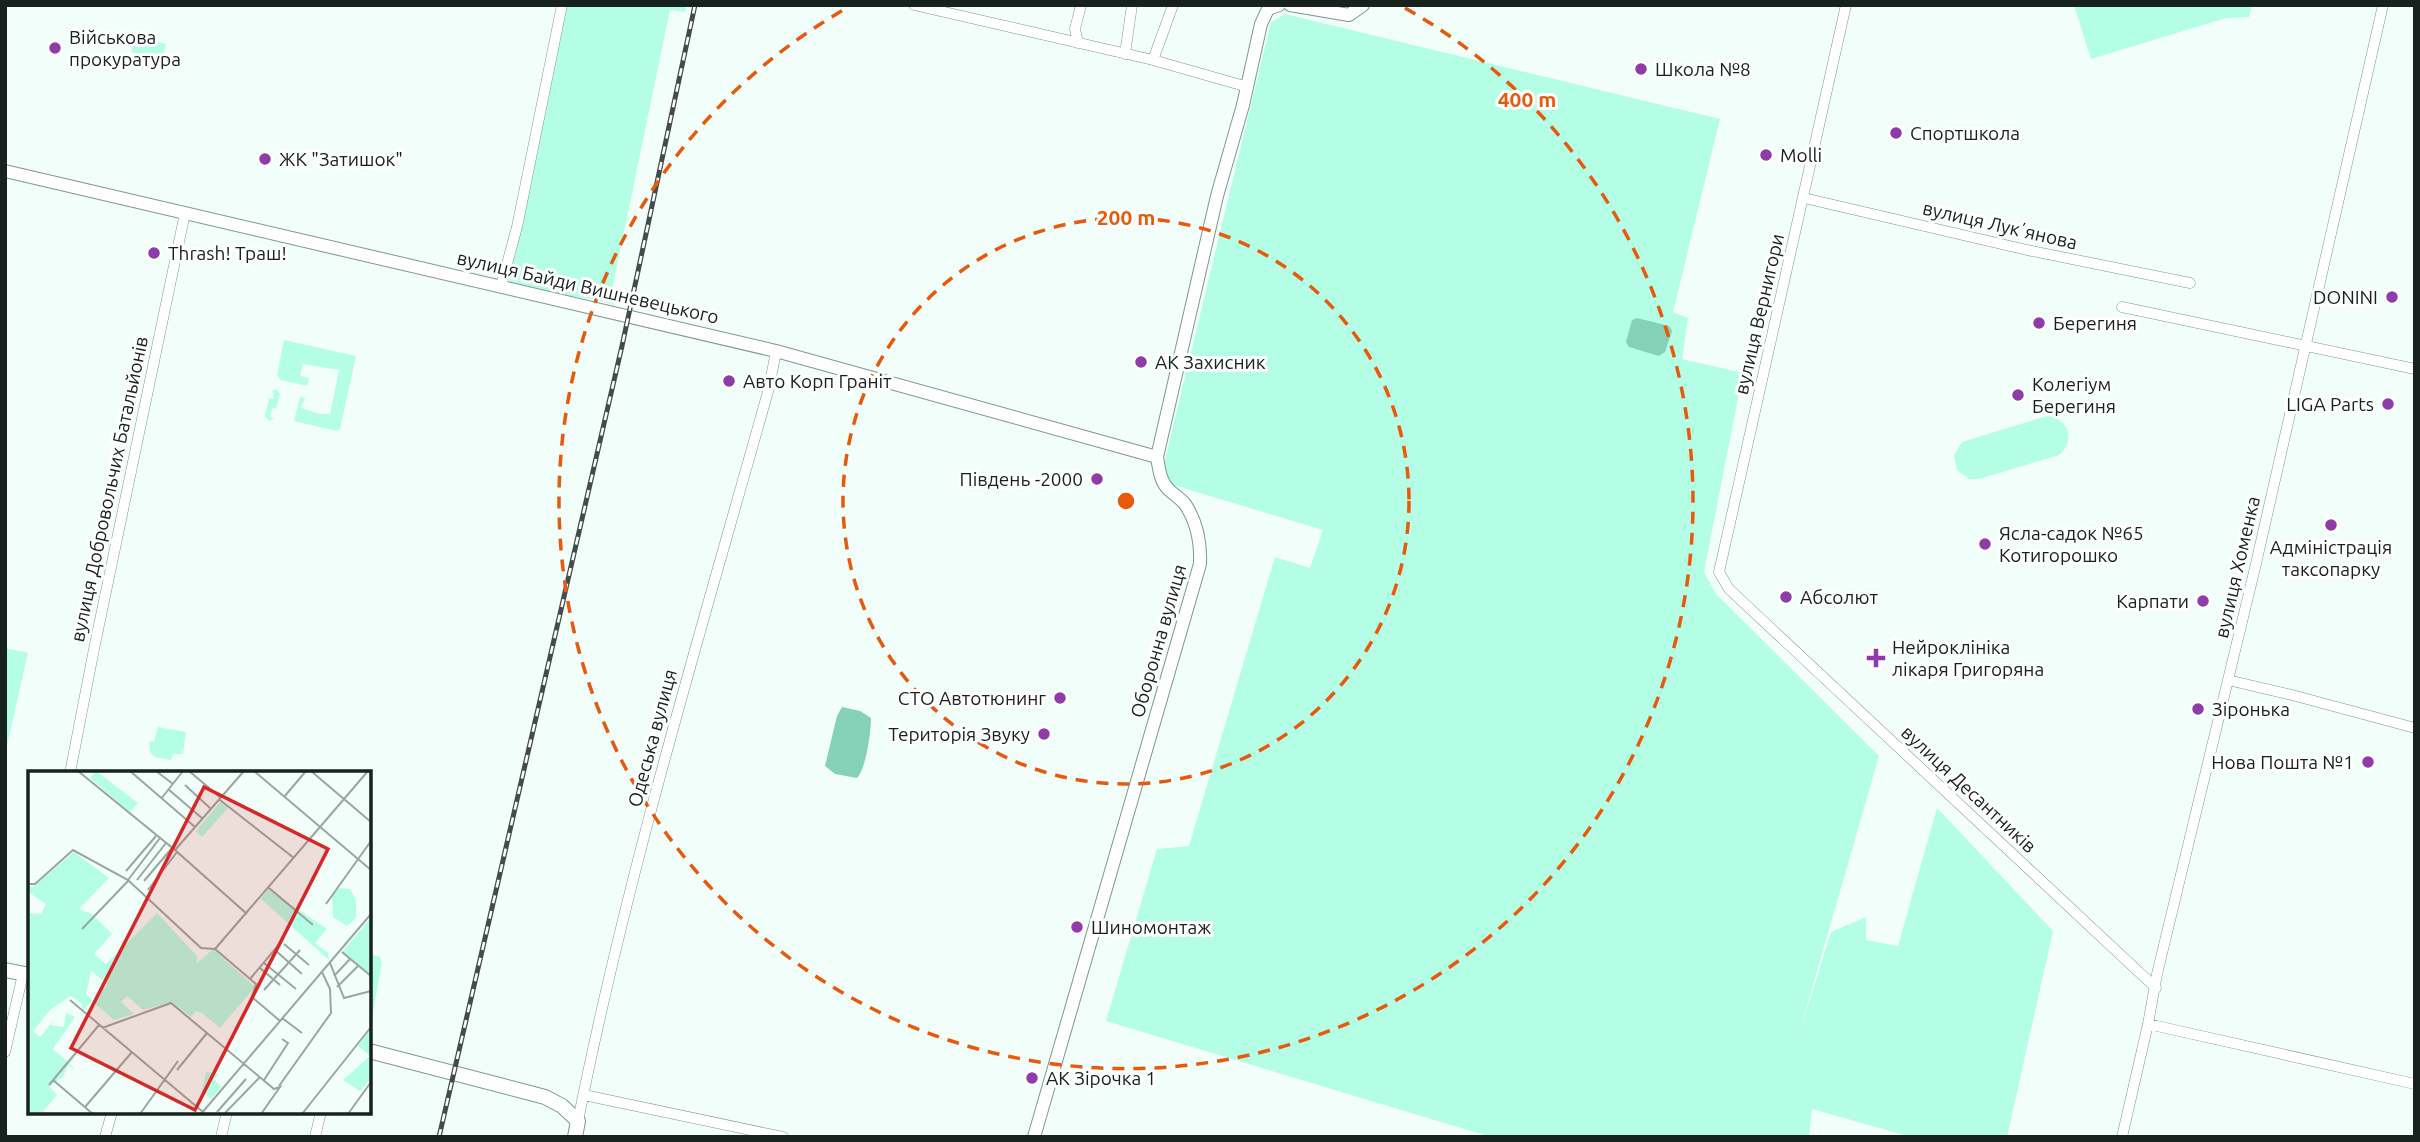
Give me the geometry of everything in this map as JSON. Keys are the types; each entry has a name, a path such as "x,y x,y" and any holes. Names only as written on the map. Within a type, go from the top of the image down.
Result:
{"main road":[{"path":"5,970 26,974"},
{"path":"371,1052 539,1095 556,1102 578,1121"},
{"name":"Одеська вулиця","path":"575,1137 578,1121"}],"street":[{"path":"501,286 517,227 562,5"},
{"path":"914,5 938,8 1153,60 1248,87"},
{"path":"1078,43 1075,29 1080,5"},
{"path":"1125,54 1132,5"},
{"path":"1153,60 1172,5"},
{"path":"1157,457 1214,208 1248,87 1261,24 1268,9 1279,5"},
{"path":"1290,5 1349,15 1363,5"},
{"name":"вулиця Вернигори","path":"1758,616 1725,584 1719,572 1720,564 1846,5"},
{"name":"вулиця Хоменка","path":"2122,1137 2383,5"},
{"name":"вулиця Байди Вишневецького","path":"5,171 776,351 1157,457"},
{"name":"вулиця Лукʼянова","path":"1804,198 2027,250 2190,283"},
{"name":"вулиця Добровольчих Батальйонів","path":"70,771 185,213"},
{"path":"2122,307 2415,369"},
{"name":"Одеська вулиця","path":"578,1121 597,1028 664,765 769,388 776,351"},
{"name":"Оборонна вулиця","path":"1034,1137 1200,564 1201,549 1194,522 1184,502 1165,487 1157,457"},
{"name":"вулиця Десантників","path":"1758,616 2156,988"},
{"path":"2228,680 2415,728"},
{"path":"5,1052 26,974"},
{"path":"2148,1024 2415,1084"},
{"path":"584,1095 783,1137"},
{"path":"105,1137 111,1114"},
{"path":"221,1137 227,1114"},
{"path":"315,1137 321,1114"}],"shaded area":[{"path":"564,5 687,5 685,12 670,10 611,294 617,295 614,305 514,287 510,282 509,275"},
{"path":"2074,5 2252,5 2249,17 2226,18 2091,59"},
{"path":"1285,14 1720,119 1673,312 1688,318 1682,359 1743,373 1704,572 1716,594 1879,756 1799,1034 1831,932 1866,917 1866,940 1898,946 1937,808 2053,931 2007,1137 1911,1137 1812,1109 1809,1137 1491,1137 1106,1021 1157,849 1189,846 1275,557 1310,568 1323,530 1170,484 1163,468 1271,22"},
{"path":"135,36 166,44 162,61 131,52"},
{"path":"1637,318 1669,326 1672,331 1665,352 1659,356 1629,347 1626,342 1632,320"},
{"path":"284,340 356,356 340,429 336,431 294,421 300,397 305,398 301,408 330,414 339,370 303,364 300,376 309,378 307,386 281,380 277,375"},
{"path":"276,389 280,394 276,408 272,408 270,417 274,418 269,421 265,416 269,398 273,399 274,393 271,392"},
{"path":"2047,416 2061,421 2068,431 2067,443 2059,455 1979,479 1969,479 1957,470 1954,455 1962,442"},
{"path":"5,648 28,653 5,754"},
{"path":"842,707 860,711 871,718 865,759 857,778 835,774 825,766 837,716"},
{"path":"158,727 186,732 183,754 173,754 171,760 155,757 150,752 149,741 154,742"},
{"path":"371,955 380,957 382,963 371,1022"}],"railway":[{"path":"439,1137 622,346 695,5"}],"place":[{"name":"Військова прокуратура","path":"55,48"},
{"name":"Школа №8","path":"1641,69"},
{"name":"Спортшкола","path":"1896,133"},
{"name":"Molli","path":"1766,155"},
{"name":"ЖК \"Затишок\"","path":"265,159"},
{"name":"Thrash! Траш!","path":"154,253"},
{"name":"DONINI","path":"2392,297"},
{"name":"Берегиня","path":"2039,323"},
{"name":"АК Захисник","path":"1141,362"},
{"name":"Авто Корп Граніт","path":"729,381"},
{"name":"Колегіум Берегиня","path":"2018,395"},
{"name":"LIGA Parts","path":"2388,404"},
{"name":"Південь -2000","path":"1097,479"},
{"name":"Адміністрація таксопарку","path":"2331,525"},
{"name":"Ясла-садок №65 Котигорошко","path":"1985,544"},
{"name":"Абсолют","path":"1786,597"},
{"name":"Карпати","path":"2203,601"},
{"name":"Нейроклініка лікаря Григоряна","path":"1876,658"},
{"name":"СТО Автотюнинг","path":"1060,698"},
{"name":"Зіронька","path":"2198,709"},
{"name":"Територія Звуку","path":"1044,734"},
{"name":"Нова Пошта №1","path":"2368,762"},
{"name":"Шиномонтаж","path":"1077,927"},
{"name":"АК Зірочка 1","path":"1032,1078"}]}
